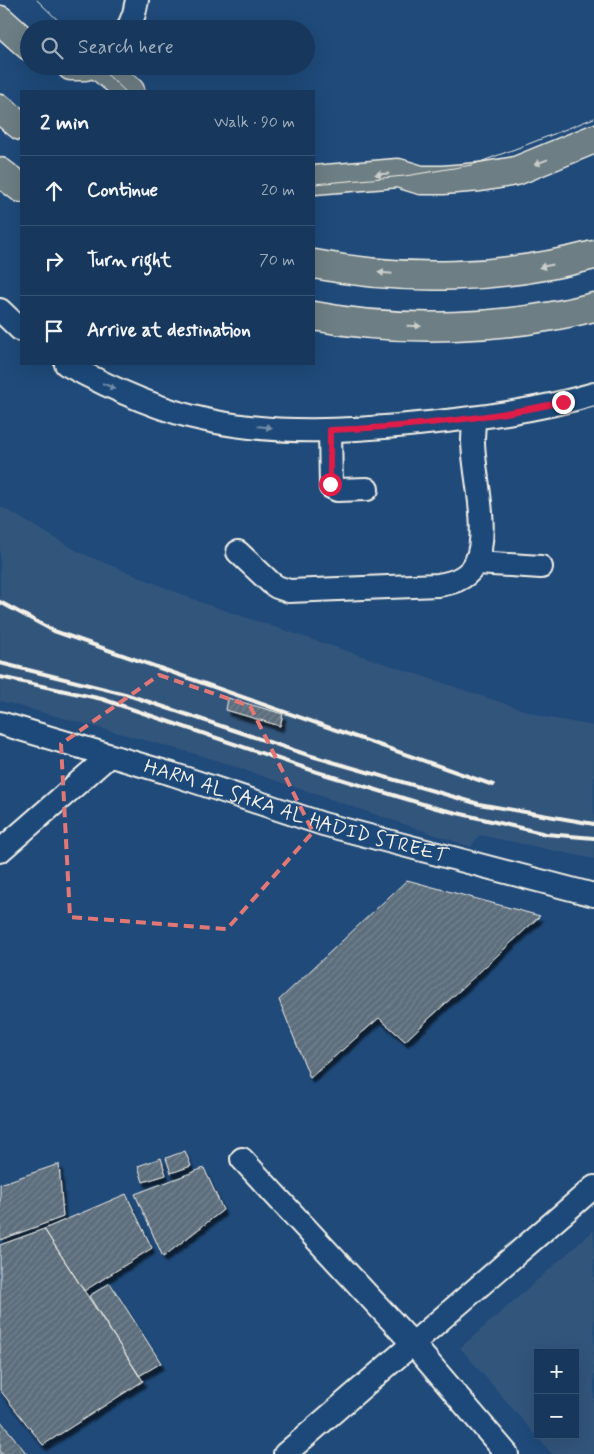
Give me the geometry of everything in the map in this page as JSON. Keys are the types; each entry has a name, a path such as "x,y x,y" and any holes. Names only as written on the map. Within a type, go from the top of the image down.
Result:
{"main road":[{"path":"0,20 20,38"},
{"path":"111,75 129,90"},
{"path":"0,109 20,125"},
{"path":"315,180 398,173 422,180 480,177 516,171 594,139"},
{"path":"0,172 20,187"},
{"path":"315,264 369,272 453,276 496,273 538,267 594,255"},
{"path":"315,316 372,324 425,326 478,324 530,319 594,307"}],"street":[{"path":"132,20 137,0"},
{"path":"0,310 20,329"},
{"path":"68,365 96,380 167,410 207,420 248,426 330,430 366,429 474,419 528,410 594,394"},
{"path":"238,552 271,583 290,591 453,583 466,575 476,563 482,534 473,442 474,419"},
{"path":"330,430 331,487 337,490 367,489"},
{"path":"476,563 541,567"},
{"name":"HARM AL SAKA AL HADID STREET","path":"0,723 172,774 323,824 594,895"},
{"path":"0,852 109,756"},
{"path":"242,1159 413,1344 507,1454"},
{"path":"285,1454 594,1187"}],"highlighted area":[{"path":"159,675 250,706 313,832 227,929 70,917 61,744"}],"shaded area":[{"path":"0,506 81,553 203,603 545,717 594,726 594,859 479,835 471,847 203,756 0,701"},
{"path":"594,1230 594,1454 552,1454 539,1439 579,1439 579,1349 534,1349 534,1433 460,1348"}],"building":[{"path":"228,698 283,714 280,726 226,710"},
{"path":"407,880 540,916 405,1041 379,1018 310,1078 279,1000"},
{"path":"185,1151 191,1166 171,1173 166,1158"},
{"path":"161,1158 166,1175 143,1182 138,1166"},
{"path":"59,1164 63,1217 0,1240 0,1184"},
{"path":"204,1168 223,1210 163,1257 135,1194"},
{"path":"126,1194 152,1248 84,1291 44,1229"},
{"path":"44,1229 143,1381 43,1445 0,1390 0,1245"},
{"path":"110,1283 161,1363 139,1376 89,1296"},
{"path":"0,1420 27,1454 0,1454"}],"tram line":[{"path":"37,0 58,20"},
{"path":"108,75 124,90"},
{"path":"315,184 405,176 472,165 594,118"}],"railway":[{"path":"0,602 54,631 493,785"},
{"path":"0,663 125,694 308,755 479,804 594,824"},
{"path":"0,677 102,699 317,772 436,808 546,834 594,838"}],"route":[{"path":"330,484 330,430 366,429 474,419 563,402"}]}
